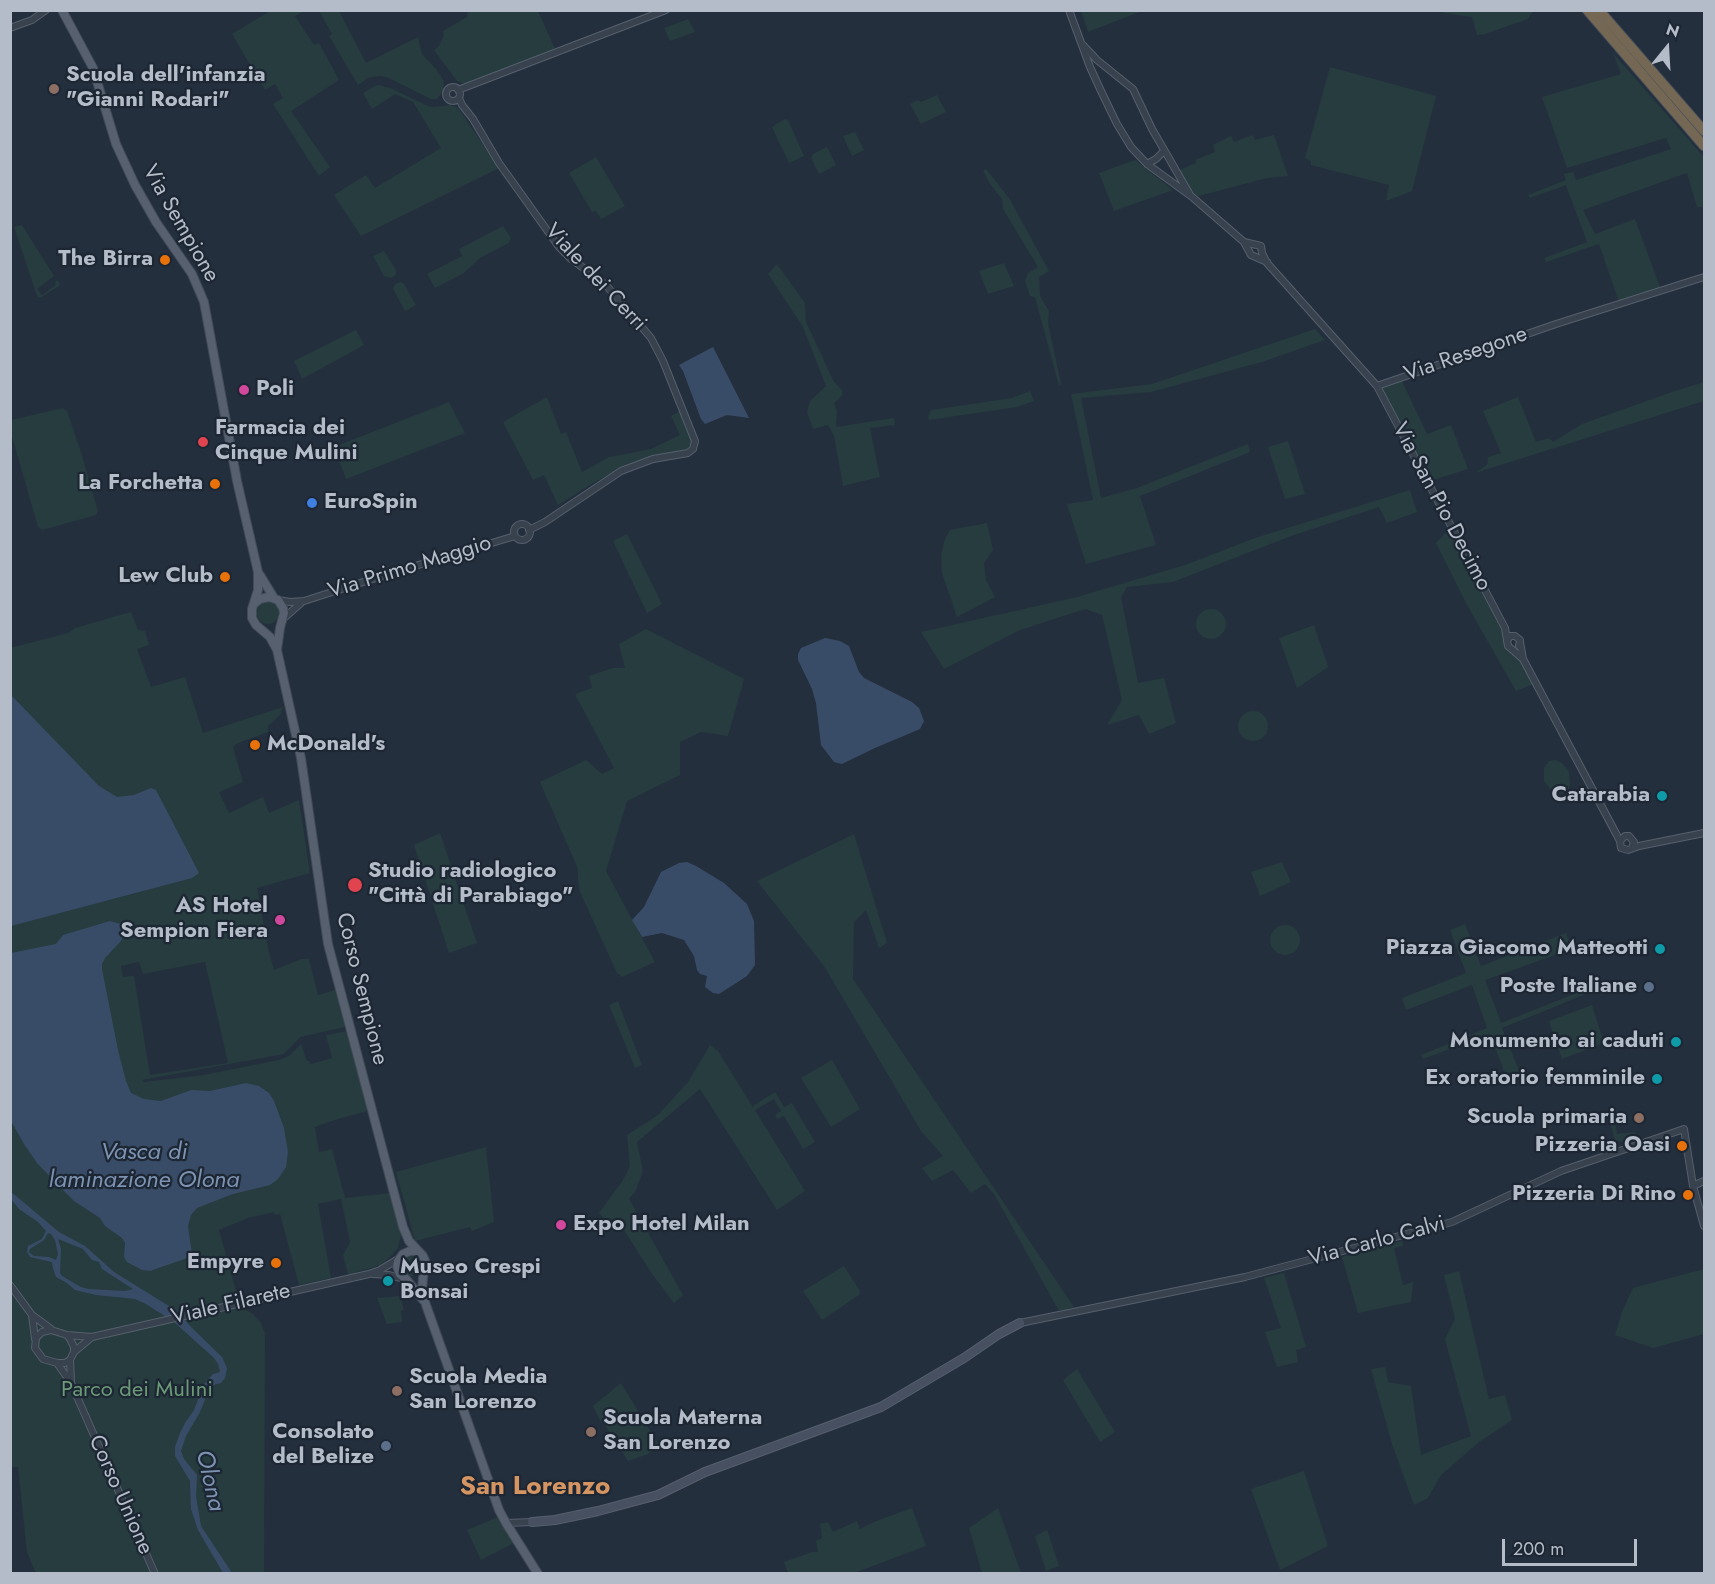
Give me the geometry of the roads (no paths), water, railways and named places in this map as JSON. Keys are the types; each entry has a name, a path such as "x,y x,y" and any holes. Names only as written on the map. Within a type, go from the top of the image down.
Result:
{"highway":[{"path":"1587,10 1704,146"},
{"path":"1599,10 1704,131"}],"main road":[{"name":"Via Sempione","path":"62,10 93,68 117,144 135,185 156,222 192,274 204,302 237,481 258,572 258,590 254,605"},
{"name":"Via Sempione","path":"258,572 276,599"},
{"path":"264,597 276,599 284,608 282,621 272,629 260,628 251,613 256,601 264,597"},
{"name":"Corso Sempione","path":"277,650 282,621"},
{"name":"Corso Sempione","path":"260,628 270,637 277,650 300,754 328,944 403,1227 417,1251"},
{"name":"Corso Sempione","path":"400,1257 404,1236 403,1227"},
{"path":"426,1305 398,1270 400,1257 406,1252 417,1251 425,1259 426,1268 422,1291 426,1305 491,1489 506,1523 538,1574"},
{"path":"406,1279 415,1280 425,1273"},
{"path":"532,1522 589,1513 658,1495 705,1472 881,1407 1020,1323"}],"street":[{"path":"10,28 32,20 46,10"},
{"name":"Viale dei Cerri","path":"666,10 460,96 499,163 559,247 606,285 651,338 663,361 694,438"},
{"path":"1069,10 1090,66 1117,124 1131,147 1146,164 1191,196 1244,242 1251,255 1259,255 1261,246 1244,242"},
{"path":"1081,43 1097,60 1133,89 1164,151 1191,196"},
{"path":"1090,66 1097,60"},
{"path":"1146,164 1156,159 1164,151"},
{"path":"1249,251 1255,244"},
{"name":"Via San Pio Decimo","path":"1259,255 1377,386 1505,628 1509,645"},
{"name":"Via Resegone","path":"1377,386 1556,324 1704,277"},
{"name":"Via Primo Maggio","path":"530,530 621,471 653,459 690,452 694,447 694,438"},
{"name":"Via Primo Maggio","path":"515,536 514,531 518,525 526,526 530,530"},
{"name":"Via Primo Maggio","path":"515,536 521,540 525,539 529,536 530,530"},
{"name":"Via Primo Maggio","path":"276,599 290,602 304,601 515,536"},
{"name":"Via Primo Maggio","path":"282,621 292,609 304,601"},
{"name":"Via San Pio Decimo","path":"1505,628 1518,639"},
{"path":"1509,645 1510,636 1518,639"},
{"path":"1509,645 1516,648 1518,639"},
{"path":"1518,639 1523,658 1610,824 1622,839"},
{"path":"1509,645 1523,658"},
{"path":"1622,839 1620,846 1628,850 1704,833"},
{"path":"1622,839 1629,836 1639,843 1649,845"},
{"path":"1632,848 1633,840"},
{"name":"Via Carlo Calvi","path":"1020,1323 1245,1277 1452,1222 1570,1167 1684,1129 1692,1186"},
{"path":"1704,1181 1692,1186 1704,1226"},
{"name":"Viale Filarete","path":"67,1335 92,1336 369,1274 400,1257"},
{"name":"Viale Filarete","path":"369,1274 406,1279"},
{"path":"10,1286 32,1315 51,1330 67,1335 72,1342 74,1352 70,1360 57,1363 43,1359 35,1348 32,1315"},
{"path":"35,1341 40,1333 51,1330"},
{"name":"Viale Filarete","path":"74,1352 92,1336"},
{"name":"Corso Unione","path":"70,1360 71,1383"},
{"name":"Corso Unione","path":"57,1363 71,1383 155,1574"},
{"path":"506,1523 532,1522"}],"water":[{"path":"713,347 749,418 727,415 705,424 701,419 679,365"},
{"path":"825,638 840,641 849,646 859,672 864,678 912,702 919,708 924,721 920,729 842,764 834,762 821,745 816,703 798,660 801,648"},
{"path":"10,694 99,786 117,797 134,795 151,788 156,790 199,873 192,878 11,926"},
{"path":"687,862 724,883 747,904 754,921 755,965 747,976 719,994 705,987 707,976 700,974 697,970 694,956 684,940 662,933 642,937 632,920 644,907 661,872 679,863"},
{"name":"Vasca di laminazione Olona","path":"110,921 121,924 125,931 121,941 105,958 102,969 118,1050 131,1093 144,1099 161,1101 191,1090 210,1091 246,1083 259,1086 269,1093 274,1101 284,1128 288,1152 286,1167 278,1179 270,1185 233,1194 197,1208 191,1215 188,1226 192,1254 190,1257 150,1271 142,1270 127,1262 124,1257 125,1243 122,1238 105,1226 100,1218 74,1201 37,1163 11,1121 11,953 56,944 63,935"},
{"path":"10,1191 59,1232 85,1246 114,1272 177,1311 222,1357 227,1368 225,1378 221,1383 210,1388 181,1451 184,1459 197,1475 196,1496 201,1526 232,1573 223,1573 198,1530 191,1509 190,1481 175,1456 175,1447 180,1433 194,1410 204,1384 213,1374 220,1372 218,1364 174,1322 146,1304 135,1299 96,1295 75,1290 56,1277 52,1262 30,1257 27,1252 28,1246 42,1239 46,1231 38,1222 19,1209 11,1199","holes":["48,1233 55,1240 58,1254 56,1260 34,1256 29,1252 44,1240","58,1239 83,1249 92,1260 99,1262 102,1269 133,1289 125,1291 89,1289 62,1276 60,1273 61,1249"]}],"place":[{"name":"Scuola dell'infanzia \"Gianni Rodari\"","path":"54,89"},
{"name":"The Birra","path":"165,260"},
{"name":"Poli","path":"244,390"},
{"name":"Farmacia dei Cinque Mulini","path":"203,442"},
{"name":"La Forchetta","path":"215,484"},
{"name":"EuroSpin","path":"312,503"},
{"name":"Lew Club","path":"225,577"},
{"name":"McDonald's","path":"255,745"},
{"name":"Catarabia","path":"1662,796"},
{"name":"Studio radiologico \"Città di Parabiago\"","path":"355,885"},
{"name":"AS Hotel Sempion Fiera","path":"280,920"},
{"name":"Piazza Giacomo Matteotti","path":"1660,949"},
{"name":"Poste Italiane","path":"1649,987"},
{"name":"Monumento ai caduti","path":"1676,1042"},
{"name":"Ex oratorio femminile","path":"1657,1079"},
{"name":"Scuola primaria","path":"1639,1118"},
{"name":"Pizzeria Oasi","path":"1682,1146"},
{"name":"Pizzeria Di Rino","path":"1688,1195"},
{"name":"Expo Hotel Milan","path":"561,1225"},
{"name":"Empyre","path":"276,1263"},
{"name":"Museo Crespi Bonsai","path":"388,1281"},
{"name":"Scuola Media San Lorenzo","path":"397,1391"},
{"name":"Scuola Materna San Lorenzo","path":"591,1432"},
{"name":"Consolato del Belize","path":"386,1446"}],"district":[{"name":"San Lorenzo","path":"535,1488"}],"park label":[{"name":"Parco dei Mulini","path":"137,1391"}],"water label":[{"name":"Olona","path":"209,1481"}]}
